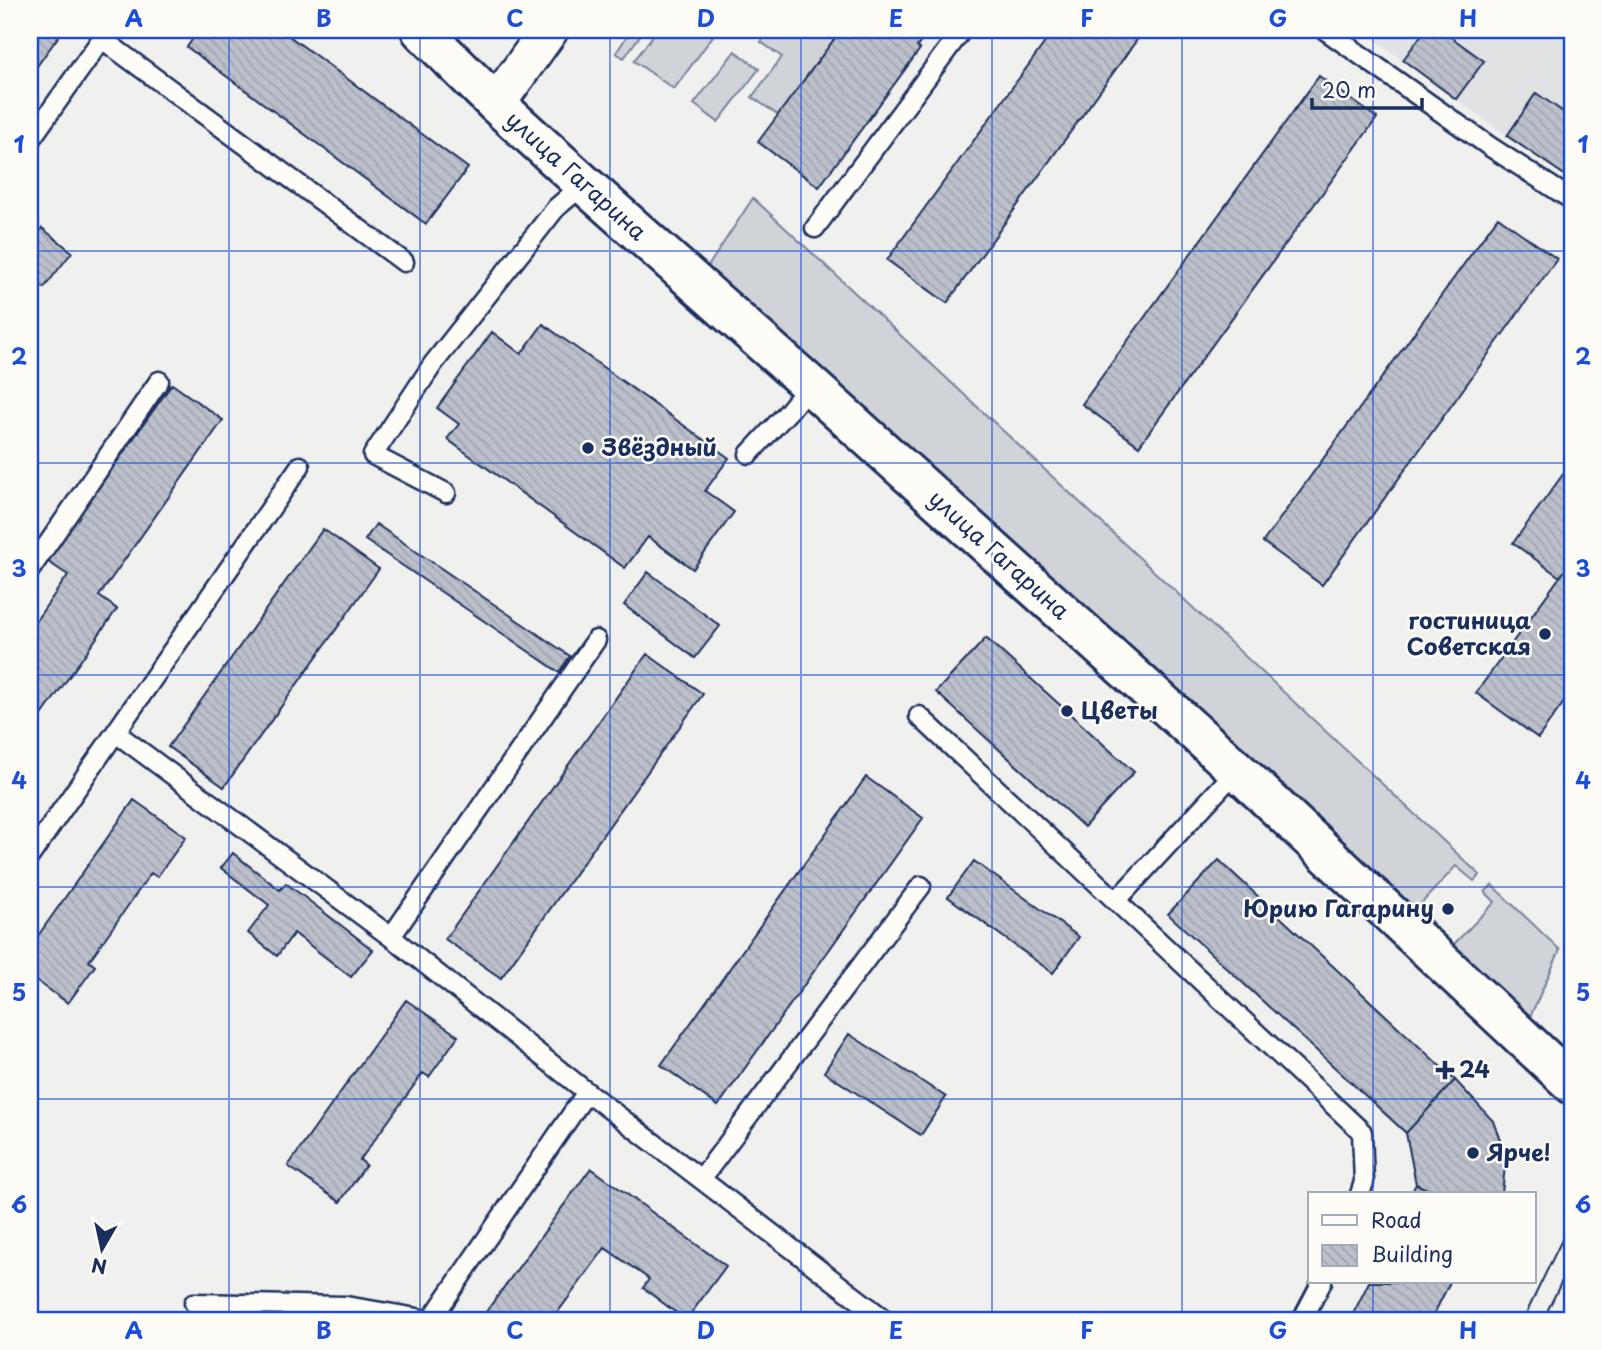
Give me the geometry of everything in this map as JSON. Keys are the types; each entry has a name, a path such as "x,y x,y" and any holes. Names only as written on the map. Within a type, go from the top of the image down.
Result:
{"street":[{"name":"улица Гагарина","path":"421,30 496,104 584,184 1237,770 1570,1074"},
{"path":"496,104 549,30"}],"lane":[{"path":"816,228 962,30"},
{"path":"1325,30 1489,146 1572,200"},
{"path":"30,140 105,34 404,262"},
{"path":"446,494 373,455 433,364 556,208 584,184"},
{"path":"30,570 159,381"},
{"path":"749,454 810,385"},
{"path":"30,856 300,466"},
{"path":"391,937 596,640"},
{"path":"919,716 1362,1132 1364,1182 1361,1192"},
{"path":"116,733 391,937 587,1092 885,1320"},
{"path":"1116,901 1237,770"},
{"path":"701,1179 921,886"},
{"path":"194,1303 346,1306 430,1320 587,1092"},
{"path":"1302,1320 1321,1284"}],"shaded area":[{"path":"625,30 644,30 624,58 616,53 629,33"},
{"path":"657,30 704,30 713,36 674,89 634,61"},
{"path":"770,30 841,30 778,115 752,97 782,57 761,42"},
{"path":"1361,30 1572,30 1572,180 1507,136"},
{"path":"735,51 759,69 718,122 694,104"},
{"path":"753,198 1480,875 1474,881 1456,866 1417,908 1433,923 1425,932 705,271"},
{"path":"1492,885 1560,950 1530,1017 1452,946 1495,902 1485,892"}],"building":[{"path":"30,30 63,30 30,76"},
{"path":"199,30 281,30 468,168 426,224 187,47"},
{"path":"841,30 930,30 917,47 920,49 819,187 758,142"},
{"path":"1054,30 1144,30 947,303 887,260"},
{"path":"1425,30 1441,30 1484,61 1456,99 1403,60"},
{"path":"1319,76 1377,118 1139,446 1082,404"},
{"path":"1536,93 1572,118 1572,180 1507,136"},
{"path":"1498,217 1557,259 1322,585 1263,542"},
{"path":"42,228 72,252 44,288 30,278 30,243"},
{"name":"Звёздный","path":"543,324 729,458 705,491 734,512 693,569 648,537 625,568 447,439 459,424 437,408 492,332 521,354"},
{"path":"172,384 223,420 99,596 117,609 30,732 30,629 68,575 47,561"},
{"path":"1572,462 1572,560 1560,577 1513,543"},
{"path":"376,524 570,656 559,672 365,540"},
{"path":"323,529 379,569 224,787 168,747"},
{"name":"гостиница Советская","path":"1572,560 1572,691 1538,738 1476,693"},
{"path":"648,572 720,626 695,658 624,605"},
{"path":"986,638 1134,772 1084,827 936,692"},
{"path":"647,654 703,694 501,978 445,939"},
{"path":"866,777 923,818 718,1106 661,1065"},
{"path":"134,800 186,837 157,877 151,873 89,961 95,966 68,1003 30,976 30,947"},
{"path":"233,853 280,890 286,883 373,950 351,977 294,933 277,956 248,933 269,905 221,868"},
{"path":"1219,860 1455,1080 1406,1133 1168,914"},
{"path":"974,861 1079,937 1053,973 948,897"},
{"path":"406,1000 458,1036 429,1077 423,1073 360,1160 366,1165 340,1202 288,1166"},
{"path":"849,1034 946,1097 921,1135 824,1072"},
{"path":"1455,1080 1493,1121 1505,1166 1502,1192 1434,1192 1416,1184 1406,1133"},
{"path":"591,1168 726,1266 686,1320 643,1288 649,1279 605,1248 552,1320 480,1320"},
{"path":"1416,1184 1434,1192 1412,1192"},
{"path":"1368,1284 1449,1284 1431,1320 1350,1320"}],"tram line":[{"path":"1523,1320 1572,1219"},
{"path":"1543,1320 1572,1260"}],"place":[{"name":"Звёздный","path":"588,448"},
{"name":"гостиница Советская","path":"1545,634"},
{"name":"Цветы","path":"1067,711"},
{"name":"Юрию Гагарину","path":"1448,909"},
{"name":"24","path":"1445,1070"},
{"name":"Ярче!","path":"1473,1153"}]}
